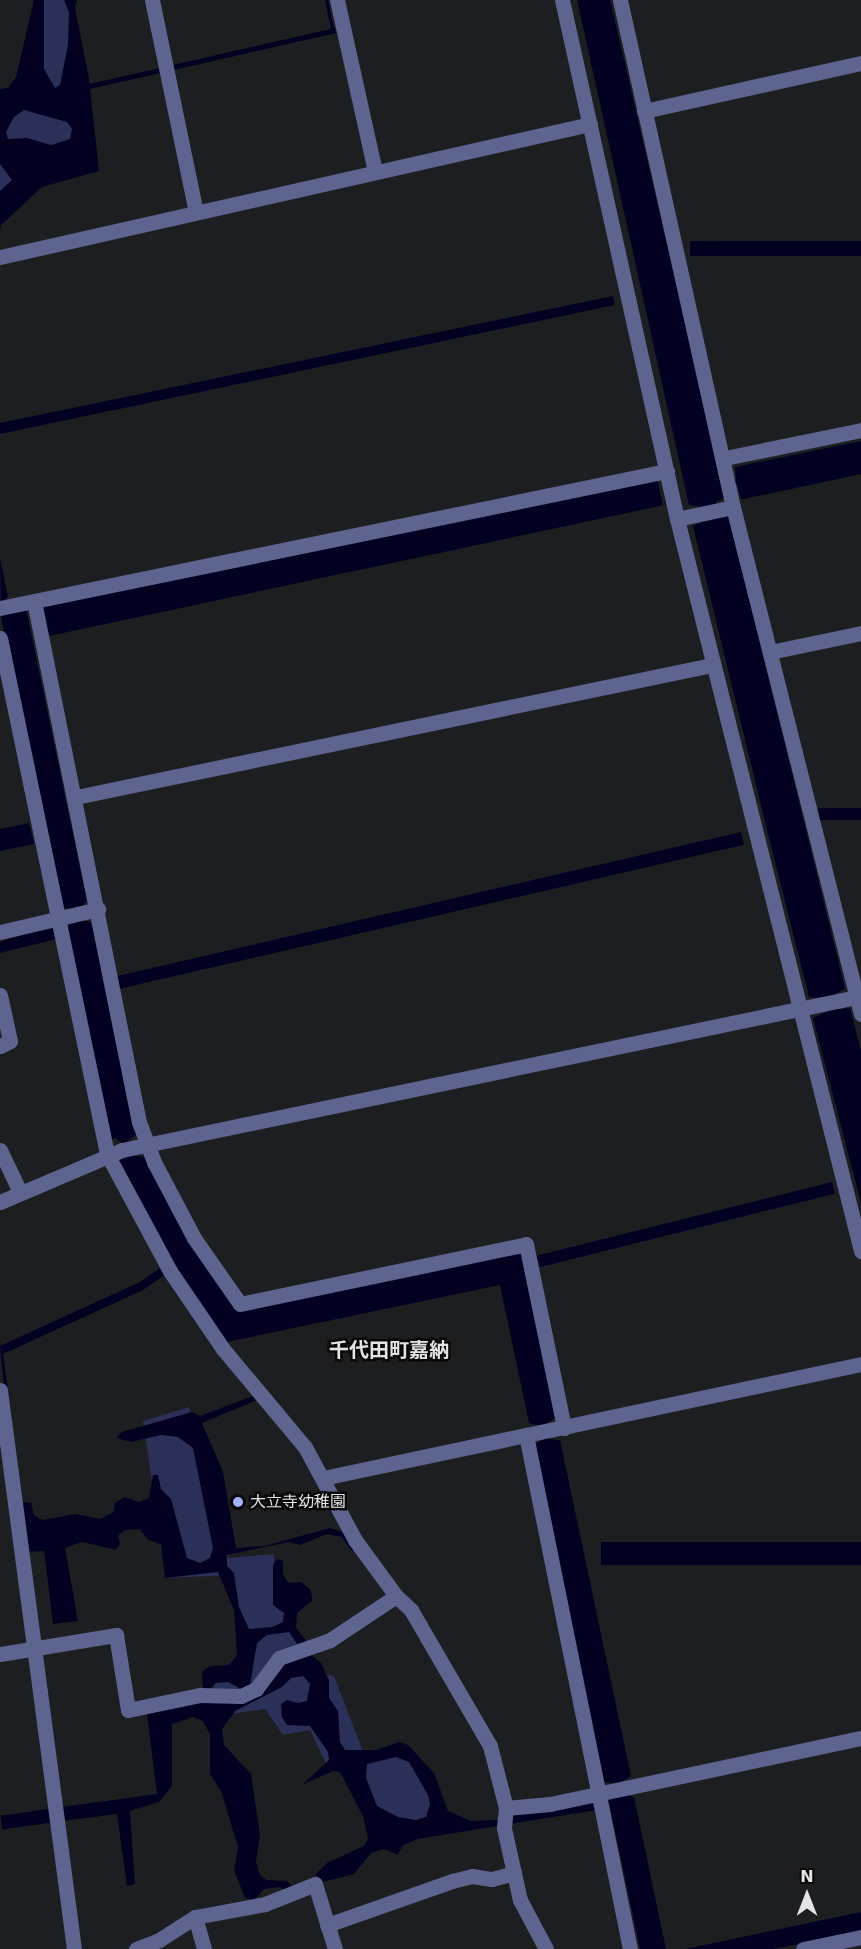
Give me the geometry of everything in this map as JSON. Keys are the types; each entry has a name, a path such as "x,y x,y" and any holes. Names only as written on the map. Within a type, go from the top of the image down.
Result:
{"street":[{"path":"152,0 164,70 196,212"},
{"path":"337,0 375,171"},
{"path":"562,0 677,519 798,1010 861,1251"},
{"path":"620,0 730,482 726,509 770,652 859,997 861,1014"},
{"path":"644,111 861,63"},
{"path":"0,257 590,124"},
{"path":"725,458 861,430"},
{"path":"3,608 667,471"},
{"path":"677,519 726,509"},
{"path":"34,601 146,1144 194,1238 240,1304 526,1244 545,1431 613,1789 630,1949"},
{"path":"770,652 861,633"},
{"path":"0,638 70,915 119,1150 170,1271 207,1328 305,1447 355,1540 396,1596 411,1610 490,1746 520,1900 546,1949"},
{"path":"76,797 712,665"},
{"path":"0,932 98,909"},
{"path":"0,995 10,1041 0,1046"},
{"path":"0,1202 119,1150 859,997"},
{"path":"0,1150 20,1192"},
{"path":"323,1478 861,1364"},
{"path":"0,1390 74,1949"},
{"path":"0,1654 116,1635 128,1710 205,1695 241,1696 256,1689 279,1658 330,1640 396,1596"},
{"path":"504,1817 613,1789 861,1738"},
{"path":"327,1925 452,1881 514,1873"},
{"path":"136,1949 159,1940 195,1917 265,1904 315,1884 335,1949"},
{"path":"195,1917 204,1949"},
{"path":"803,1949 861,1937"}],"shaded area":[{"path":"34,0 44,0 44,69 55,88 60,85 68,45 69,12 64,0 77,0 75,8 90,84 335,28 336,33 90,89 99,171 42,187 1,225 0,231 0,191 12,180 0,164 0,89 8,88 16,77","holes":["24,110 67,122 72,129 70,139 51,145 27,138 8,139 6,132 14,117"]},
{"path":"37,0 72,0 88,160 39,168 0,211 0,108 31,92"},
{"path":"577,0 610,0 722,481 736,479 735,467 861,441 861,474 744,499 741,499 737,484 724,487 724,498 716,502 718,518 729,516 845,989 835,994 839,1009 850,1008 861,1051 861,1203 813,1018 826,1012 822,998 809,997 768,834 693,526 702,522 698,506 689,505"},
{"path":"690,241 861,241 861,256 690,256"},
{"path":"613,296 615,305 0,434 0,423"},
{"path":"657,477 663,505 48,636 42,608"},
{"path":"0,558 8,597 5,600 26,609 87,901 79,909 82,920 92,923 137,1134 126,1142 130,1155 144,1157 186,1238 238,1310 521,1252 555,1418 545,1425 548,1439 560,1440 631,1776 621,1782 624,1794 634,1797 666,1949 640,1949 608,1798 615,1783 604,1782 534,1445 544,1439 541,1426 529,1423 500,1285 227,1342 173,1265 116,1163 125,1156 121,1142 115,1138 108,1140 66,927 75,921 72,910 61,907 1,617"},
{"path":"818,808 861,808 861,820 818,820"},
{"path":"29,823 34,844 0,851 0,829"},
{"path":"741,832 744,845 119,989 116,976"},
{"path":"53,925 57,939 0,953 0,942"},
{"path":"832,1182 835,1194 540,1267 537,1256"},
{"path":"160,1268 166,1274 143,1290 3,1354 12,1418 7,1417 0,1346 140,1282"},
{"path":"253,1396 257,1400 202,1423 223,1472 236,1548 265,1546 330,1528 345,1533 358,1553 350,1549 342,1537 327,1534 300,1545 289,1542 227,1555 227,1566 234,1573 239,1607 249,1629 272,1627 283,1622 284,1613 273,1605 273,1565 277,1559 283,1561 283,1574 288,1583 301,1582 311,1590 312,1601 297,1613 296,1627 306,1641 297,1644 289,1632 267,1635 257,1643 250,1685 241,1689 228,1682 216,1683 209,1689 234,1700 279,1664 308,1652 321,1663 329,1680 329,1698 338,1711 340,1742 345,1750 376,1750 399,1742 408,1745 434,1773 448,1811 471,1821 498,1820 512,1813 596,1801 597,1810 417,1839 402,1846 398,1855 384,1849 371,1853 354,1874 319,1883 316,1874 327,1863 364,1846 368,1839 363,1816 340,1772 333,1771 302,1785 329,1760 328,1752 310,1726 287,1725 282,1717 281,1704 287,1700 298,1703 307,1701 310,1684 303,1676 291,1678 282,1687 235,1711 222,1729 224,1745 251,1774 260,1835 256,1862 259,1873 266,1880 287,1881 293,1887 288,1891 279,1887 264,1889 254,1900 245,1898 234,1870 238,1847 221,1791 210,1774 210,1734 203,1721 193,1717 172,1724 172,1786 159,1802 130,1811 135,1884 127,1886 117,1814 63,1821 61,1807 157,1794 147,1714 183,1703 203,1689 202,1672 210,1666 229,1665 237,1655 234,1610 218,1572 165,1578 161,1544 148,1540 140,1529 125,1530 118,1536 120,1544 116,1550 82,1542 65,1548 78,1621 53,1624 44,1551 25,1552 20,1510 24,1502 31,1503 34,1515 42,1520 76,1514 100,1519 114,1512 115,1503 124,1497 139,1502 149,1498 153,1475 158,1475 161,1489 171,1499 187,1558 200,1563 210,1558 213,1548 193,1448 178,1437 161,1435 131,1442 116,1438 122,1432 192,1412 200,1416","holes":["396,1757 409,1762 428,1795 430,1804 426,1817 416,1820 398,1817 377,1806 366,1778 367,1764"]},
{"path":"189,1407 229,1558 274,1554 276,1603 291,1610 306,1670 334,1676 364,1754 410,1754 450,1828 377,1846 343,1766 328,1768 310,1730 283,1735 265,1709 218,1716 211,1669 246,1667 232,1575 166,1578 143,1421"},
{"path":"601,1542 861,1542 861,1565 601,1565"},
{"path":"48,1809 50,1823 2,1830 0,1816"},
{"path":"861,1912 861,1931 774,1949 685,1949"}],"waterway":[{"path":"326,0 332,29"}],"place":[{"name":"大立寺幼稚園","path":"238,1502"}],"district":[{"name":"千代田町嘉納","path":"389,1350"}]}
